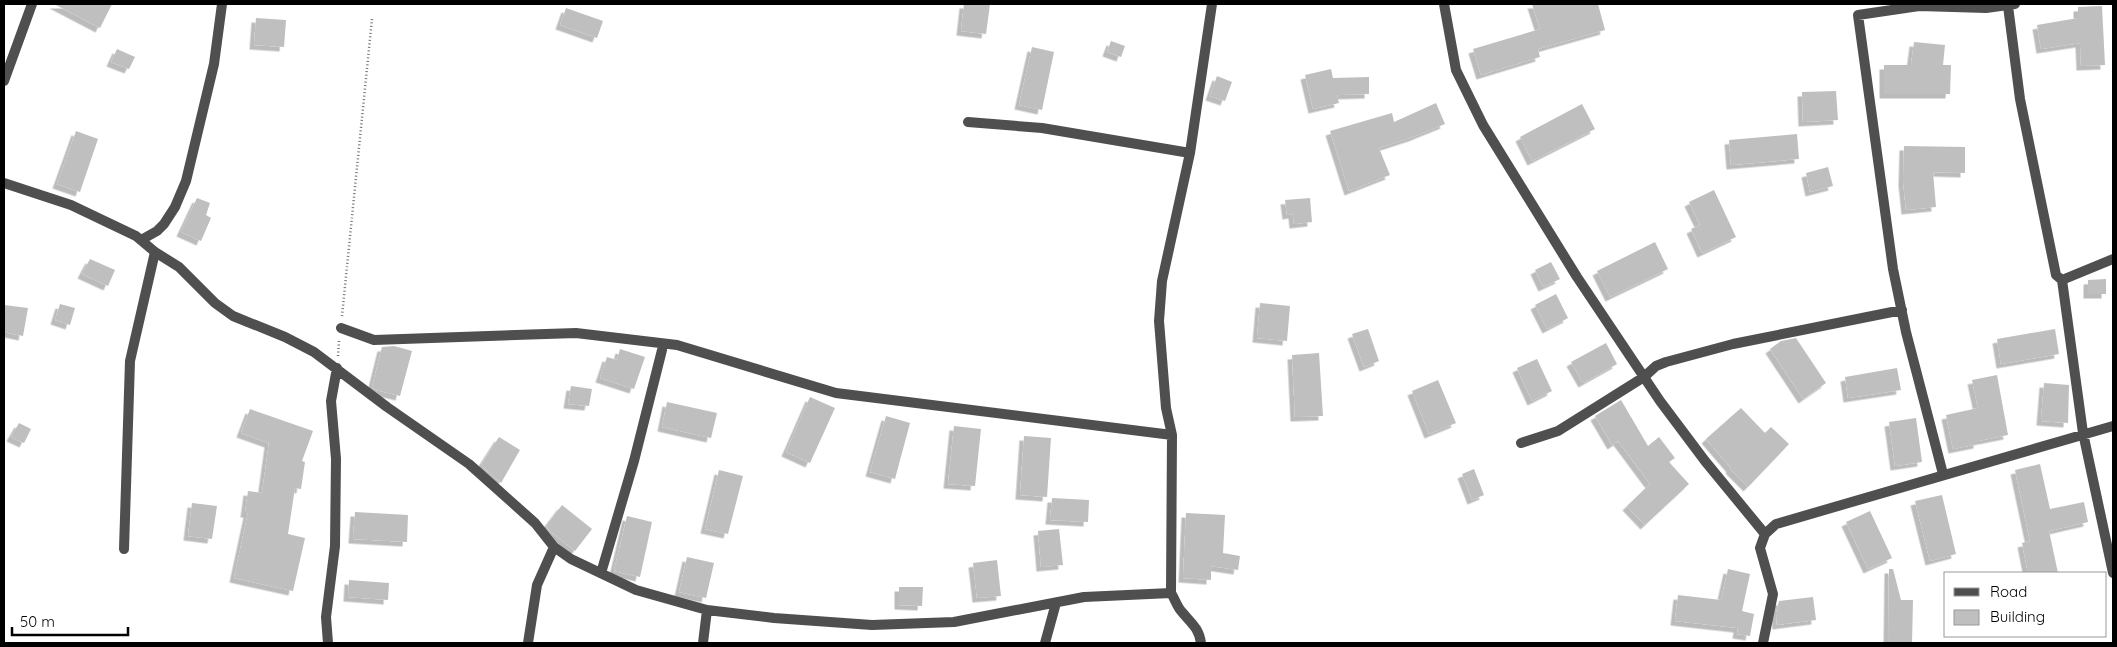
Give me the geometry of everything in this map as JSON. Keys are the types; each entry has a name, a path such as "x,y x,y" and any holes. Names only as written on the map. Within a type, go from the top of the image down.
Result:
{"street":[{"path":"4,81 32,4"},
{"path":"141,240 157,231 164,224 175,207 186,181 214,64 222,4"},
{"path":"1201,643 1200,634 1194,624 1180,610 1172,593 1172,435 1166,408 1160,321 1162,289 1190,153 1212,4"},
{"path":"1444,4 1456,70 1483,125 1577,277 1644,377 1705,461 1765,534"},
{"path":"1943,474 1902,310 1894,269 1858,15 1918,6 1986,8 2012,5 2020,99 2056,275 2062,280 2083,433 2113,573"},
{"path":"968,122 1042,128 1190,153"},
{"path":"4,183 71,205 136,236 155,252 180,266 215,303 233,316 285,337 314,352 387,407 469,464 535,523 554,547 571,559 636,590 707,610 774,618 872,625 954,622 1084,597 1172,593"},
{"path":"124,550 130,361 155,252"},
{"path":"2062,280 2113,259"},
{"path":"1521,444 1558,431 1644,377 1656,366 1666,362 1733,344 1902,310"},
{"path":"341,328 374,340 576,333 678,345 836,393 1172,435"},
{"path":"601,573 634,460 662,350"},
{"path":"328,643 326,616 335,536 336,459 331,402 337,368"},
{"path":"1763,643 1773,594 1760,548 1765,534 1776,524 2083,433 2113,426"},
{"path":"528,643 537,585 554,547"},
{"path":"1045,643 1056,603"},
{"path":"703,643 707,610"}],"path":[{"path":"337,368 372,19"}],"building":[{"path":"54,4 112,4 100,28"},
{"path":"964,4 990,4 986,34 961,31"},
{"path":"1532,4 1598,4 1605,30 1538,49 1540,57 1481,75 1473,49 1540,29"},
{"path":"2102,6 2105,65 2081,66 2080,43 2041,49 2037,25 2078,18 2078,7"},
{"path":"566,8 603,21 597,38 560,25"},
{"path":"256,18 286,20 284,47 254,45"},
{"path":"1111,41 1125,46 1121,57 1107,52"},
{"path":"1914,42 1945,45 1943,65 1951,65 1950,94 1884,94 1884,65 1911,65"},
{"path":"1032,47 1054,52 1042,110 1019,105"},
{"path":"117,49 135,57 129,69 111,62"},
{"path":"1331,69 1333,78 1369,77 1369,94 1337,95 1339,103 1313,109 1305,75"},
{"path":"1217,76 1232,82 1225,101 1210,96"},
{"path":"1836,91 1838,120 1803,122 1802,92"},
{"path":"1436,103 1445,124 1379,148 1390,175 1349,191 1330,131 1392,113 1394,122"},
{"path":"1582,104 1595,129 1532,161 1520,137"},
{"path":"76,131 98,139 80,192 57,184"},
{"path":"1797,134 1799,159 1731,165 1729,140"},
{"path":"1904,146 1965,147 1965,173 1933,172 1936,207 1906,210 1903,181"},
{"path":"1828,167 1833,186 1810,192 1806,173"},
{"path":"1714,190 1736,237 1702,253 1691,229 1700,225 1689,202"},
{"path":"197,198 210,203 206,215 211,218 201,241 181,232"},
{"path":"1310,198 1312,222 1294,224 1293,214 1287,215 1285,200"},
{"path":"1655,242 1668,269 1610,297 1597,271"},
{"path":"90,259 115,270 108,286 82,274"},
{"path":"1551,262 1560,279 1543,287 1535,270"},
{"path":"2106,279 2106,294 2088,294 2088,280"},
{"path":"1556,294 1568,318 1547,329 1535,305"},
{"path":"1260,303 1290,306 1287,341 1257,338"},
{"path":"60,304 75,308 70,325 55,320"},
{"path":"4,305 28,308 23,336 4,332"},
{"path":"1368,329 1379,361 1364,367 1352,334"},
{"path":"2055,329 2059,354 2001,364 1997,339"},
{"path":"1796,338 1826,383 1803,399 1770,349 1781,341"},
{"path":"1606,343 1617,364 1583,383 1571,362"},
{"path":"394,346 412,351 400,396 376,390 372,387 382,347"},
{"path":"620,349 645,357 634,389 600,378 607,357 617,360"},
{"path":"1319,353 1323,416 1295,417 1292,355"},
{"path":"1537,359 1552,391 1532,401 1517,368"},
{"path":"1897,368 1901,390 1848,398 1845,377"},
{"path":"1997,375 2008,435 1978,441 1978,444 1953,449 1946,415 1978,408 1972,380"},
{"path":"1438,380 1456,423 1429,434 1412,391"},
{"path":"2044,383 2069,385 2068,423 2041,421"},
{"path":"571,386 592,389 589,406 568,404"},
{"path":"810,397 835,408 810,463 786,452"},
{"path":"1621,400 1648,446 1659,437 1675,458 1669,462 1689,484 1645,525 1627,506 1650,484 1618,441 1612,445 1595,416"},
{"path":"667,402 717,413 711,438 662,427"},
{"path":"1741,408 1765,433 1771,427 1789,444 1748,487 1730,469 1706,439"},
{"path":"250,409 313,431 302,461 305,462 301,489 295,488 288,534 305,538 293,591 234,578 248,513 245,513 248,491 262,493 269,443 241,433"},
{"path":"886,416 910,423 895,479 870,472"},
{"path":"1916,418 1922,462 1895,466 1889,422"},
{"path":"19,423 31,429 24,443 11,437"},
{"path":"954,426 981,429 975,486 948,484"},
{"path":"1024,436 1051,438 1047,497 1020,495"},
{"path":"499,437 520,450 501,483 481,465"},
{"path":"2040,464 2050,509 2084,502 2088,522 2049,531 2058,572 2028,572 2022,543 2030,541 2015,470"},
{"path":"1474,469 1484,495 1472,500 1462,474"},
{"path":"719,470 743,476 728,534 705,529"},
{"path":"1942,495 1956,554 1930,561 1915,501"},
{"path":"1052,498 1089,500 1088,522 1050,520"},
{"path":"192,503 217,506 212,539 188,536"},
{"path":"562,505 592,529 575,551 546,526"},
{"path":"1870,511 1892,558 1868,569 1846,522"},
{"path":"355,512 408,515 407,542 353,539"},
{"path":"1186,513 1225,515 1223,553 1240,556 1238,570 1211,566 1211,580 1183,578"},
{"path":"627,516 652,522 640,577 614,571"},
{"path":"1059,529 1063,565 1041,567 1038,531"},
{"path":"687,557 714,563 706,598 679,592"},
{"path":"997,560 1001,596 977,598 973,563"},
{"path":"1728,569 1750,574 1742,611 1754,614 1750,636 1737,634 1738,628 1675,621 1678,595 1721,600"},
{"path":"1889,569 1893,569 1901,600 1913,600 1912,643 1888,643"},
{"path":"349,580 389,583 388,600 348,597"},
{"path":"899,587 923,587 922,606 899,605"},
{"path":"1813,597 1816,620 1777,625 1776,613 1779,601"}]}
